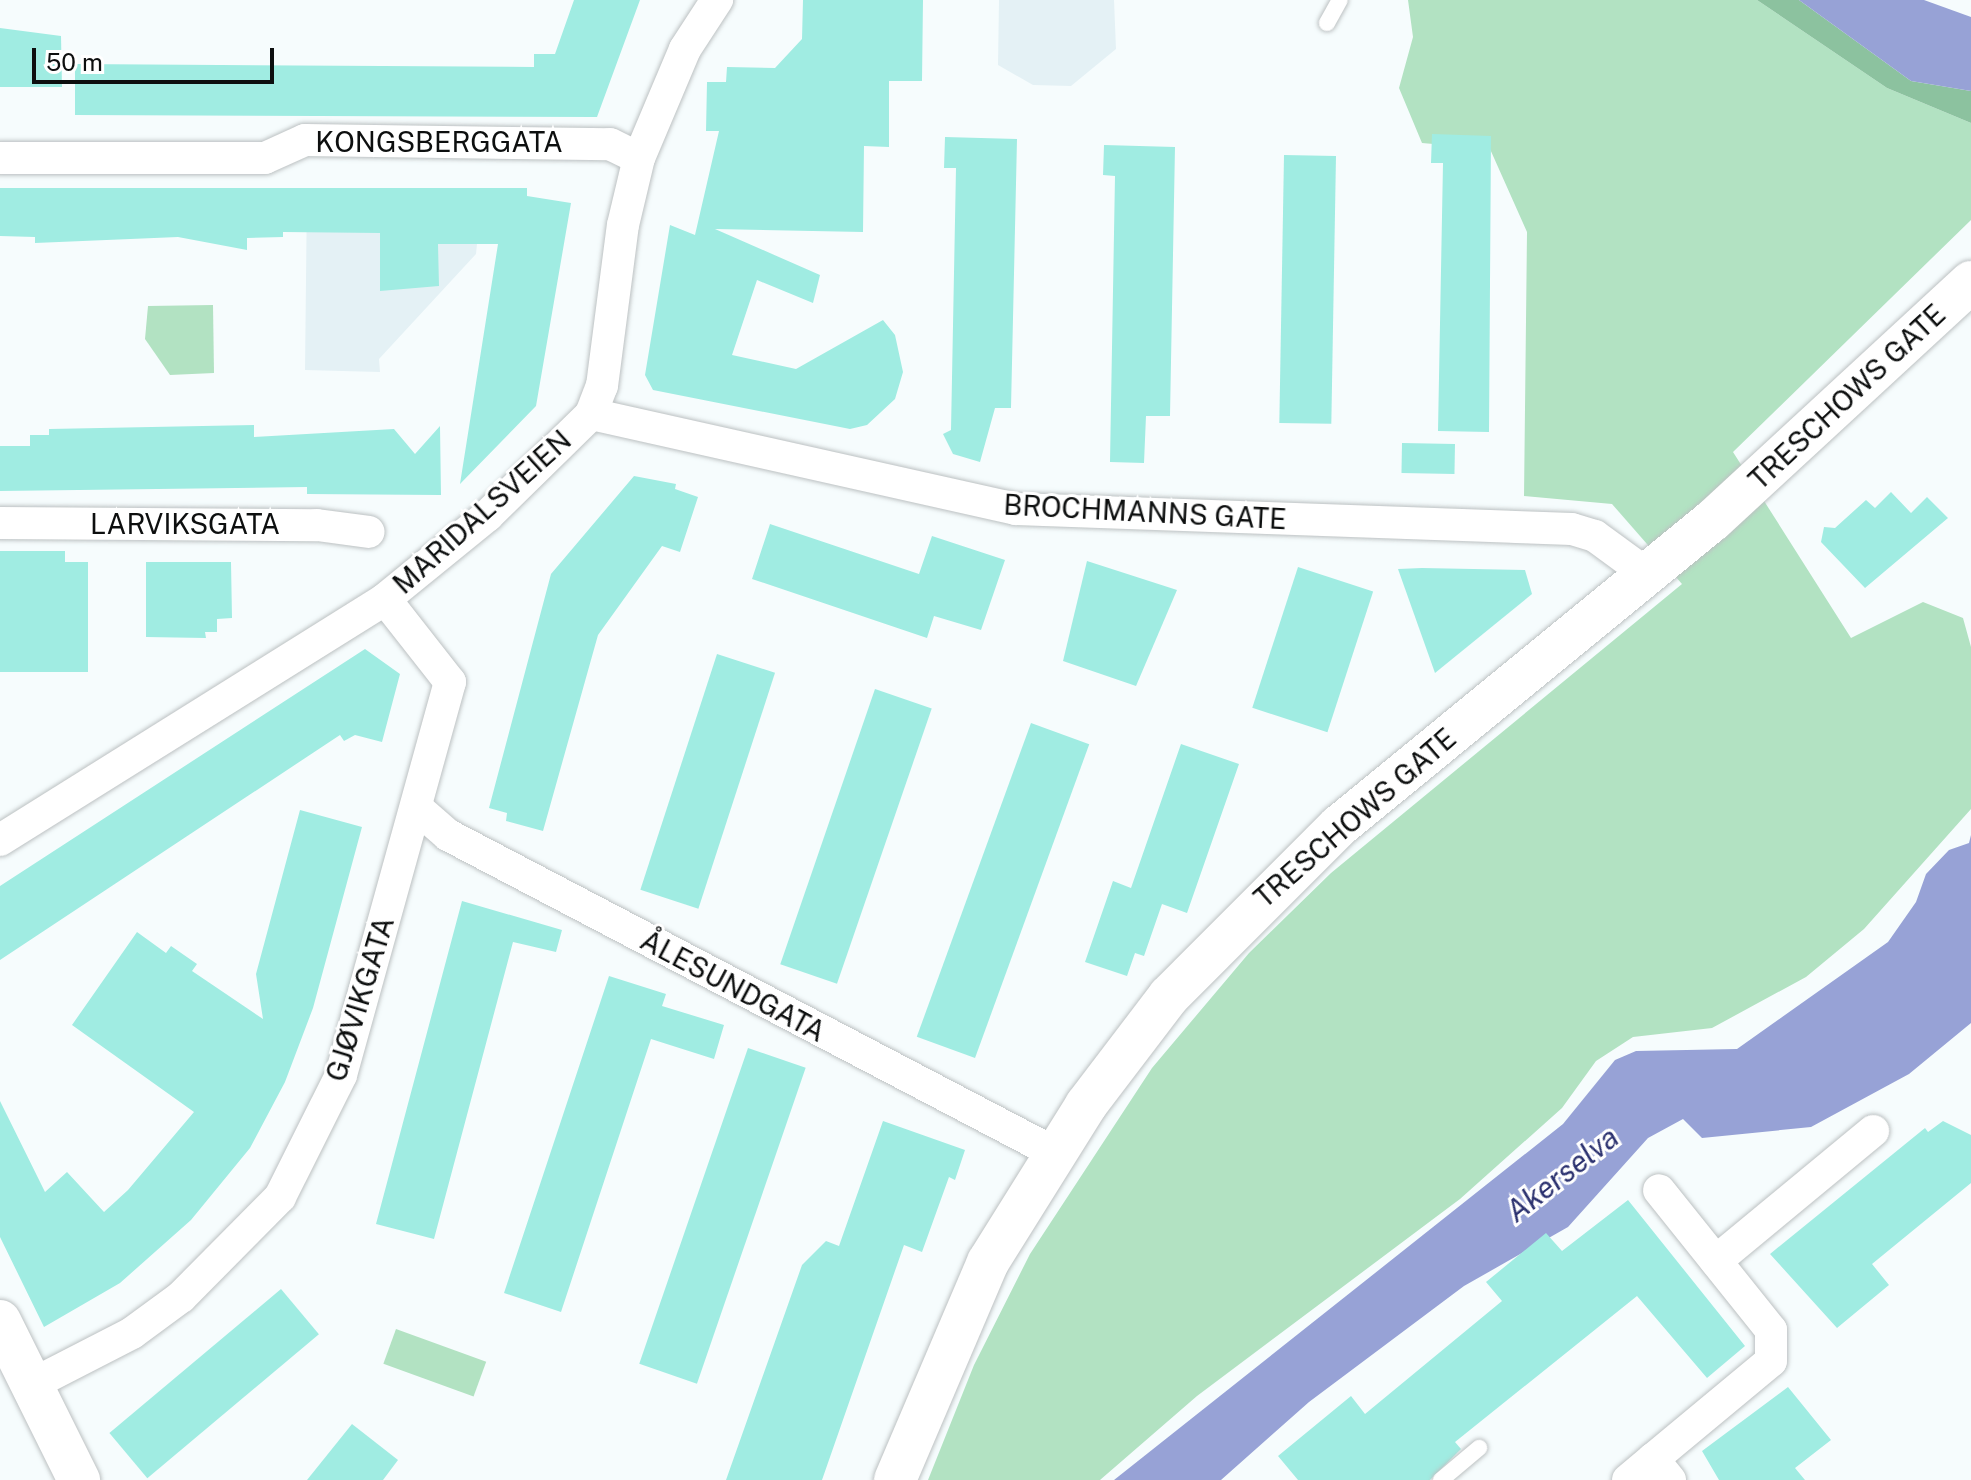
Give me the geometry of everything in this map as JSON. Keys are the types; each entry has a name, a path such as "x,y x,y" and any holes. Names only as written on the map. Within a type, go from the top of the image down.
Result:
{"street":[{"name":"MARIDALSVEIEN","path":"0,840 385,599 487,516 591,414 602,386 623,225 639,158 685,49 717,0"},
{"name":"KONGSBERGGATA","path":"0,158 265,158 305,140 610,144 639,158"},
{"name":"TRESCHOWS GATE","path":"895,1480 957,1325 1055,1153 1169,996 1279,881 1771,469 1971,282"},
{"name":"BROCHMANNS GATE","path":"591,414 1016,509 1572,529 1595,536 1647,574"},
{"name":"LARVIKSGATA","path":"0,523 317,525 369,532"},
{"name":"GJØVIKGATA","path":"18,1375 100,1351 181,1297 280,1197 341,1075 450,682 385,599"},
{"name":"ÅLESUNDGATA","path":"417,808 448,835 1055,1153"},
{"path":"1716,1261 1873,1131"},
{"path":"1628,1480 1662,1470 1771,1361 1771,1330 1659,1190"},
{"path":"0,1321 18,1375 79,1480"}],"lane":[{"path":"1327,23 1340,0"},
{"path":"1441,1480 1479,1448"}],"shaded area":[{"path":"999,0 1114,0 1116,49 1071,86 1033,85 998,65"},
{"path":"307,189 477,244 476,254 379,359 380,372 305,370"}],"green space":[{"path":"1408,0 1757,0 1887,88 1971,123 1971,220 1733,452 1851,638 1923,602 1963,618 1971,647 1971,809 1864,929 1806,977 1712,1028 1633,1037 1596,1061 1562,1108 1460,1199 1197,1396 1100,1480 928,1480 974,1365 1030,1254 1152,1068 1249,953 1331,873 1682,584 1612,504 1524,496 1527,232 1490,149 1422,143 1399,88 1413,37"},
{"path":"1757,0 1799,0 1911,81 1971,91 1971,123 1887,88"},
{"path":"213,305 214,373 170,375 145,339 148,306"},
{"path":"396,1329 486,1362 474,1397 383,1364"}],"water":[{"path":"1799,0 1924,0 1971,17 1971,91 1911,81"},
{"name":"Akerselva","path":"1971,835 1971,1023 1909,1074 1811,1127 1702,1138 1683,1119 1648,1138 1568,1227 1464,1286 1309,1402 1221,1480 1114,1480 1563,1124 1615,1060 1636,1051 1737,1049 1888,942 1916,902 1926,874 1949,850 1969,843"}],"building":[{"path":"574,0 640,0 597,117 75,115 75,64 534,67 534,54 555,54"},
{"path":"803,0 923,0 922,81 889,81 889,147 864,146 863,232 715,229 820,275 813,303 757,280 732,355 796,369 883,320 895,335 903,372 895,399 867,425 850,429 653,390 645,375 670,225 695,235 719,131 706,131 707,82 726,82 727,67 775,68 802,39"},
{"path":"0,28 61,36 62,87 0,87"},
{"path":"1432,134 1491,136 1489,432 1438,431 1443,163 1431,163"},
{"path":"945,137 1017,139 1011,408 995,408 980,462 953,454 943,434 951,430 956,168 944,168"},
{"path":"1104,145 1175,147 1170,416 1146,416 1144,463 1110,462 1115,176 1103,175"},
{"path":"1284,155 1336,156 1331,424 1279,423"},
{"path":"0,188 527,188 527,196 571,203 536,406 460,484 498,244 438,244 439,286 380,291 380,233 283,232 283,237 247,238 247,250 178,237 35,243 35,237 0,236"},
{"path":"254,425 254,437 394,429 415,454 440,426 441,495 307,494 307,487 0,491 0,446 30,446 30,435 49,435 49,429"},
{"path":"1402,443 1455,444 1454,474 1401,473"},
{"path":"634,476 676,484 675,489 698,497 680,552 662,546 598,635 543,831 506,821 507,813 489,808 551,574"},
{"path":"1891,492 1911,513 1927,497 1948,518 1865,588 1821,542 1824,527 1835,528 1866,500 1875,508"},
{"path":"770,524 919,574 932,536 1005,560 981,630 934,616 927,638 752,579"},
{"path":"0,551 65,551 65,562 88,562 88,672 0,672"},
{"path":"1087,561 1177,590 1136,686 1063,661"},
{"path":"146,562 231,562 232,618 217,619 217,632 205,632 206,638 146,637"},
{"path":"1298,567 1373,591 1327,732 1252,708"},
{"path":"1398,569 1525,570 1532,594 1435,673"},
{"path":"365,649 400,674 382,742 355,735 344,741 340,735 0,960 0,886"},
{"path":"717,654 775,673 698,909 640,890"},
{"path":"875,689 932,709 837,984 780,964"},
{"path":"1031,723 1089,744 975,1058 917,1037"},
{"path":"1181,744 1239,764 1187,913 1162,904 1144,956 1135,953 1127,976 1085,962 1113,881 1131,888"},
{"path":"300,810 362,827 313,1008 285,1082 250,1148 191,1220 120,1283 44,1327 0,1237 0,1101 45,1192 67,1172 104,1212 128,1190 194,1112 72,1025 137,932 166,953 171,946 197,964 192,971 263,1019 256,974"},
{"path":"462,901 562,930 556,952 513,942 434,1239 376,1224"},
{"path":"609,976 666,994 662,1006 724,1025 714,1059 651,1039 561,1312 504,1293"},
{"path":"748,1048 806,1068 697,1384 639,1364"},
{"path":"883,1121 965,1150 955,1180 949,1177 922,1252 904,1245 822,1480 726,1480 802,1265 826,1241 839,1246"},
{"path":"1943,1121 1971,1135 1971,1183 1872,1264 1889,1285 1837,1328 1770,1254 1925,1128 1928,1132"},
{"path":"1628,1200 1745,1346 1707,1378 1637,1296 1455,1442 1461,1449 1430,1480 1298,1480 1278,1456 1351,1396 1365,1414 1502,1301 1486,1282 1546,1233 1562,1251"},
{"path":"281,1289 319,1334 147,1478 109,1433"},
{"path":"1788,1387 1831,1440 1795,1468 1805,1480 1719,1480 1702,1451"},
{"path":"352,1424 398,1460 383,1480 307,1480"}]}
